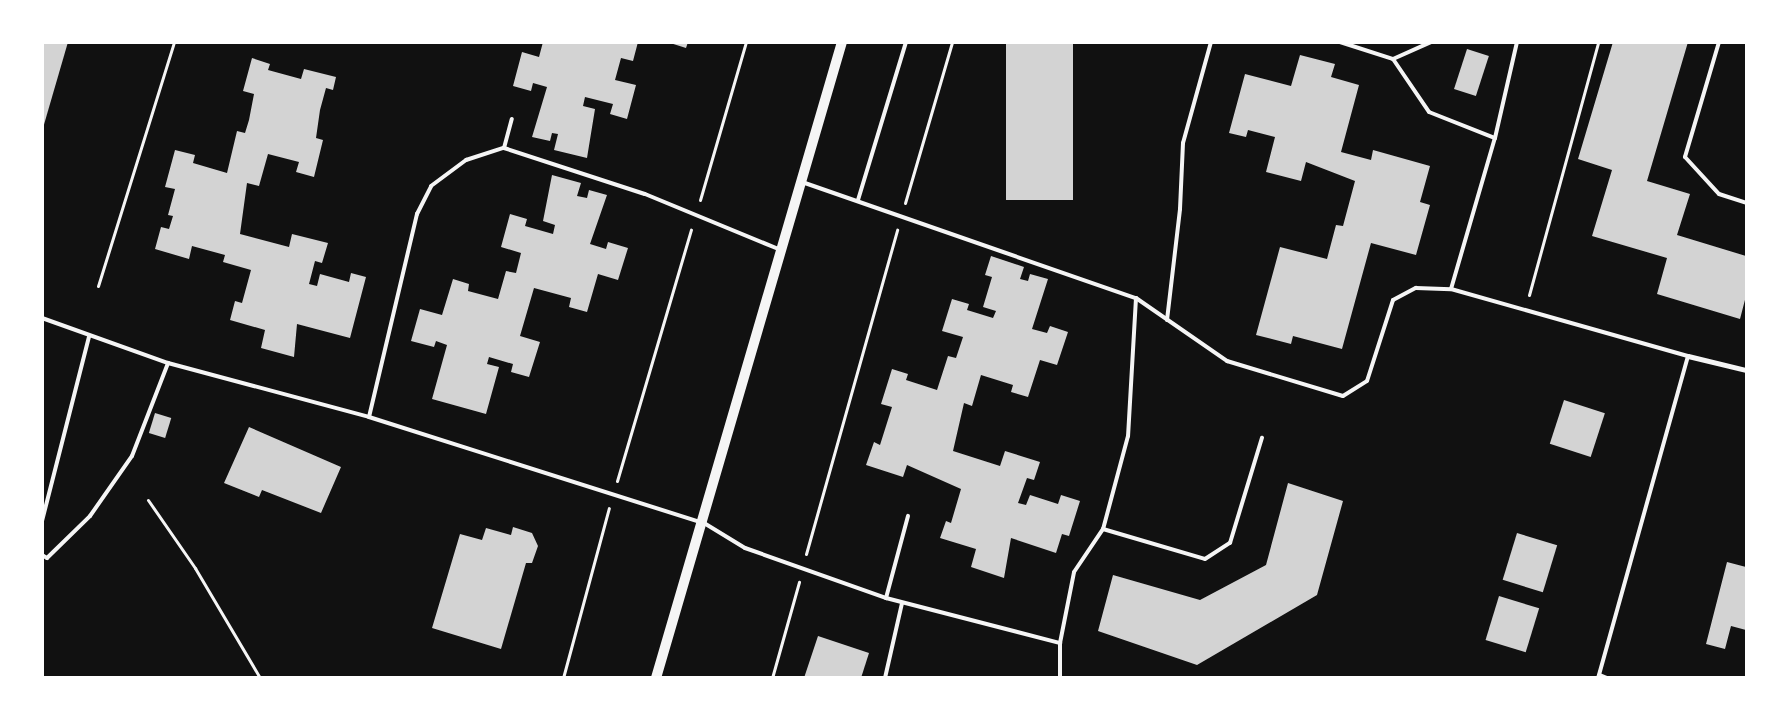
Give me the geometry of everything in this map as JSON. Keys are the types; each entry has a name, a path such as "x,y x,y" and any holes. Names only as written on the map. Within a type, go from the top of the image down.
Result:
{"main road":[{"path":"656,678 704,523 842,42"}],"street":[{"path":"1688,356 1746,370"},
{"path":"1598,676 1606,678"}],"lane":[{"path":"858,200 906,42"},
{"path":"1167,320 1180,209 1183,143 1211,42"},
{"path":"1340,42 1393,59 1429,112 1495,138"},
{"path":"1393,59 1431,42"},
{"path":"1451,289 1495,138 1517,42"},
{"path":"1719,42 1685,157 1718,194 1746,204"},
{"path":"504,148 512,119"},
{"path":"369,417 416,214 431,186 466,160 504,148 696,214 782,250"},
{"path":"802,182 902,214 1136,298 1226,362 1342,396 1367,381 1393,300 1416,288 1451,289 1688,356 1598,676"},
{"path":"1060,678 1060,643 1074,572 1103,529 1128,436 1136,298"},
{"path":"42,318 168,363 369,417 704,523 746,548 886,598 1060,643"},
{"path":"42,521 89,336"},
{"path":"42,555 47,558 90,516 132,456 168,363"},
{"path":"1103,529 1204,559 1230,543 1262,438"},
{"path":"886,598 908,516"},
{"path":"885,678 902,603"}],"path":[{"path":"98,286 174,42"},
{"path":"563,678 613,494 746,42"},
{"path":"772,678 952,42"},
{"path":"1525,310 1598,42"},
{"path":"148,500 214,598 260,678"}],"building":[{"path":"42,42 68,42 43,128 42,128"},
{"path":"543,42 638,42 633,61 621,58 615,80 636,85 627,119 610,114 613,104 585,97 583,106 595,109 587,158 554,150 558,134 552,133 550,141 532,137 547,87 533,83 531,91 513,86 522,52 539,57"},
{"path":"667,42 688,42 686,48"},
{"path":"1006,42 1073,42 1073,200 1006,200"},
{"path":"1613,42 1688,42 1647,181 1690,194 1677,235 1746,256 1746,296 1740,319 1657,294 1667,258 1592,236 1612,170 1578,159"},
{"path":"1467,49 1489,56 1476,96 1454,89"},
{"path":"1300,55 1335,64 1331,77 1359,85 1341,152 1371,160 1373,150 1430,166 1420,202 1430,205 1416,255 1371,243 1342,349 1293,336 1291,344 1256,335 1280,247 1327,259 1336,225 1343,226 1355,181 1306,162 1301,181 1266,172 1275,137 1248,130 1246,137 1229,133 1245,74 1291,86"},
{"path":"252,58 270,64 268,70 301,79 304,69 336,77 333,90 326,88 320,110 316,138 323,140 314,177 296,172 299,162 268,154 259,186 247,183 240,234 289,247 292,234 328,243 322,263 315,261 309,284 317,286 320,274 349,282 351,273 366,277 350,338 297,324 294,357 261,348 265,330 230,320 235,301 242,303 251,270 223,262 225,255 192,246 189,259 155,249 161,227 169,229 173,216 168,215 175,189 165,187 175,150 195,155 193,163 227,173 237,131 245,133 249,120 254,94 243,91"},
{"path":"552,175 581,183 577,196 587,198 589,190 607,195 590,244 606,249 608,242 628,248 618,280 598,274 587,312 569,307 571,298 534,288 520,336 540,342 529,377 511,372 513,364 489,357 487,364 499,367 486,414 432,399 447,345 436,341 434,347 411,341 420,309 442,315 453,279 469,284 468,291 498,299 506,271 516,273 521,253 501,247 510,214 527,219 525,226 553,234 555,225 543,221"},
{"path":"991,256 1024,267 1020,279 1028,281 1030,274 1048,279 1032,329 1047,333 1050,326 1068,332 1057,365 1040,360 1028,397 1011,392 1013,385 981,375 972,406 964,403 953,451 1000,466 1005,451 1040,462 1034,480 1027,478 1018,503 1026,505 1030,495 1058,504 1061,495 1080,501 1069,536 1062,534 1056,553 1011,538 1004,578 971,567 976,549 940,538 946,521 951,523 961,489 907,465 903,477 866,465 874,442 880,445 892,407 881,404 892,369 908,374 906,380 937,390 948,356 956,358 963,337 942,331 952,299 969,304 967,310 993,318 996,311 983,307 992,277 985,275"},
{"path":"1564,400 1605,413 1591,457 1550,444"},
{"path":"155,413 171,418 165,438 149,433"},
{"path":"249,427 341,467 321,513 262,490 259,497 224,483"},
{"path":"1288,483 1343,501 1317,595 1197,665 1098,631 1113,575 1200,600 1266,565"},
{"path":"513,527 532,533 538,546 532,563 526,563 501,649 432,628 460,534 482,540 486,528 511,535"},
{"path":"1517,533 1557,545 1543,592 1503,580"},
{"path":"1727,562 1746,567 1746,630 1731,626 1725,649 1706,644"},
{"path":"1499,596 1539,608 1526,652 1486,640"},
{"path":"818,636 869,653 861,678 804,678"}]}
